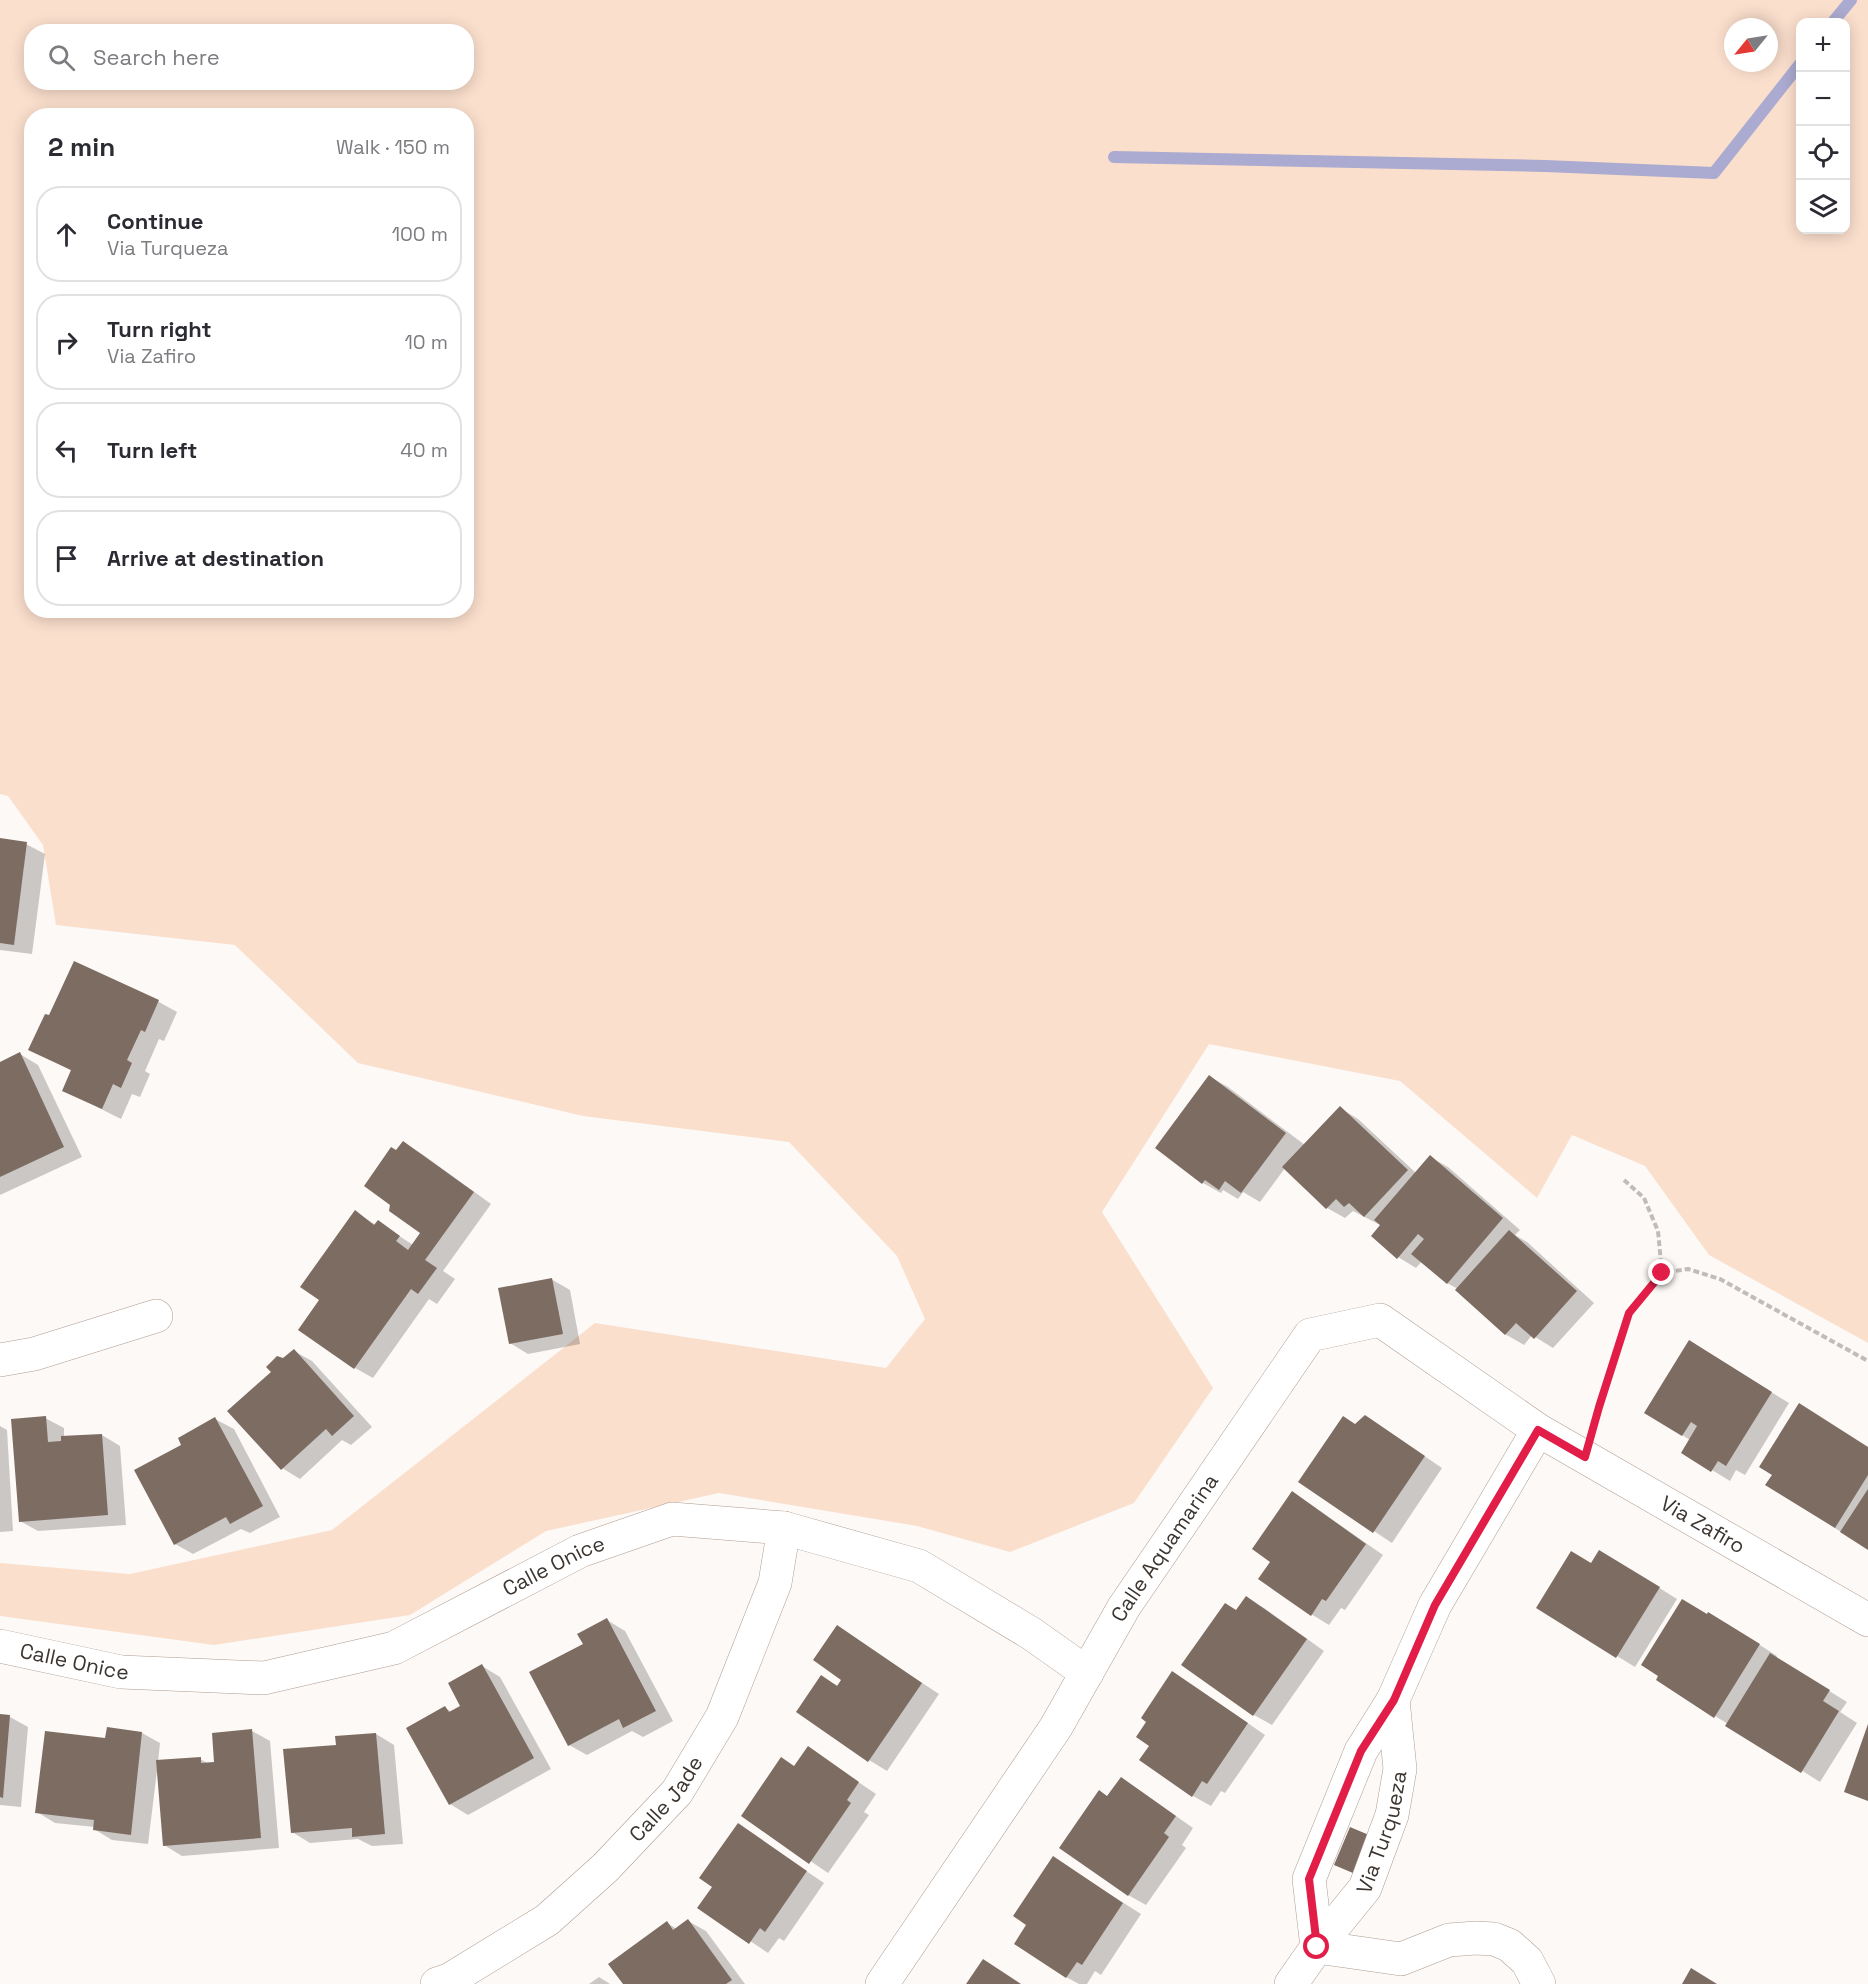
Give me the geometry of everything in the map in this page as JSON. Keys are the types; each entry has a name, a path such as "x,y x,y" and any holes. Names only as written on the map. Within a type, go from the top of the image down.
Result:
{"street":[{"path":"0,1360 34,1354 156,1316"},
{"name":"Calle Aquamarina","path":"882,1984 1056,1727 1124,1607 1310,1335 1380,1320 1538,1430"},
{"name":"Via Zafiro","path":"1538,1430 1868,1620"},
{"name":"Via Turqueza","path":"1317,1947 1309,1879 1361,1751 1394,1700 1435,1605 1538,1430"},
{"name":"Calle Onice","path":"0,1647 121,1672 264,1678 394,1648 580,1551 672,1518 784,1528 919,1566 1032,1634 1087,1673"},
{"name":"Calle Jade","path":"437,1984 449,1980 547,1920 605,1868 677,1792 722,1717 775,1583 784,1528"},
{"name":"Via Turqueza","path":"1291,1984 1317,1947 1365,1888 1392,1815 1400,1769 1394,1700"},
{"path":"1342,1797 1392,1815"},
{"path":"1317,1947 1401,1959 1449,1940 1494,1939 1509,1945 1527,1961 1539,1984"}],"path":[{"path":"1624,1180 1644,1198 1658,1231 1662,1273"},
{"path":"1585,1457 1629,1313 1662,1273 1688,1269 1719,1279 1868,1361"}],"shaded area":[{"path":"0,0 1868,0 1868,1343 1709,1255 1645,1166 1572,1135 1537,1198 1400,1081 1209,1044 1102,1212 1213,1388 1134,1503 1010,1552 917,1526 719,1493 546,1531 410,1615 214,1645 0,1616 0,1563 130,1574 332,1530 595,1323 886,1368 925,1319 897,1256 789,1142 583,1116 358,1063 235,945 56,925 43,845 8,796 0,794"}],"building":[{"path":"0,838 27,842 14,945 0,943"},
{"path":"74,961 159,1000 145,1032 141,1030 127,1060 132,1063 121,1088 113,1084 102,1109 62,1091 71,1070 28,1050 45,1014 49,1015"},
{"path":"20,1052 64,1147 0,1177 0,1062"},
{"path":"1209,1075 1286,1133 1241,1193 1225,1181 1219,1190 1205,1180 1202,1184 1155,1148"},
{"path":"1340,1106 1408,1170 1364,1217 1349,1203 1344,1207 1336,1199 1326,1209 1282,1167"},
{"path":"403,1141 474,1192 425,1260 437,1268 418,1294 411,1289 354,1369 298,1330 319,1300 300,1287 355,1210 374,1225 378,1220 400,1236 396,1241 408,1250 420,1233 389,1211 390,1205 364,1186 391,1147 396,1150"},
{"path":"1430,1155 1503,1218 1447,1284 1411,1254 1424,1239 1418,1234 1397,1259 1371,1236 1380,1225 1374,1220"},
{"path":"1509,1230 1577,1291 1534,1339 1516,1323 1505,1335 1455,1290"},
{"path":"552,1278 563,1334 509,1344 498,1288"},
{"path":"1689,1340 1772,1392 1726,1466 1718,1461 1711,1472 1681,1453 1697,1426 1691,1422 1682,1436 1644,1413"},
{"path":"294,1349 354,1416 332,1436 326,1429 281,1470 227,1411 271,1372 266,1367 277,1356 283,1358"},
{"path":"1799,1403 1868,1447 1868,1475 1835,1528 1765,1485 1772,1475 1759,1467"},
{"path":"1365,1415 1425,1456 1373,1533 1298,1482 1343,1416 1355,1424"},
{"path":"46,1416 48,1442 61,1441 61,1436 102,1434 108,1515 19,1522 11,1419"},
{"path":"215,1417 263,1506 230,1524 226,1517 174,1545 134,1470 181,1445 178,1438"},
{"path":"1868,1489 1868,1550 1840,1532"},
{"path":"1292,1491 1366,1544 1326,1601 1322,1599 1311,1616 1258,1579 1270,1562 1252,1549"},
{"path":"1599,1550 1660,1587 1616,1658 1536,1608 1571,1551 1591,1563"},
{"path":"1246,1596 1307,1639 1253,1716 1181,1665 1225,1603 1236,1610"},
{"path":"1682,1599 1760,1644 1714,1718 1656,1680 1658,1676 1641,1665"},
{"path":"607,1618 656,1711 623,1728 619,1719 568,1746 529,1672 583,1644 577,1634"},
{"path":"837,1625 922,1683 868,1762 796,1712 821,1675 837,1686 841,1680 813,1660"},
{"path":"1770,1653 1830,1690 1823,1701 1839,1711 1801,1773 1725,1726"},
{"path":"482,1664 534,1758 449,1805 406,1728 445,1706 449,1712 460,1706 448,1683"},
{"path":"1172,1671 1248,1723 1207,1784 1202,1781 1192,1797 1139,1760 1149,1746 1136,1737 1146,1722 1141,1718"},
{"path":"0,1714 10,1715 3,1798 0,1797"},
{"path":"1868,1724 1868,1801 1844,1792"},
{"path":"107,1727 142,1732 131,1835 93,1830 94,1820 35,1813 45,1731 105,1738"},
{"path":"252,1729 261,1838 163,1846 156,1760 201,1757 201,1763 214,1762 212,1733"},
{"path":"376,1733 385,1834 352,1837 352,1828 291,1833 283,1749 336,1745 335,1736"},
{"path":"808,1746 859,1782 847,1800 851,1803 809,1864 741,1816 781,1757 794,1766"},
{"path":"1121,1777 1176,1816 1164,1833 1169,1837 1128,1896 1059,1848 1099,1790 1107,1796"},
{"path":"738,1823 807,1871 765,1932 760,1928 749,1944 697,1908 712,1887 699,1878"},
{"path":"1350,1827 1369,1835 1353,1873 1334,1865"},
{"path":"1053,1856 1123,1903 1082,1965 1077,1962 1066,1978 1014,1944 1026,1925 1013,1916"},
{"path":"688,1919 732,1980 726,1984 623,1984 608,1964 667,1921 673,1930"},
{"path":"983,1959 1021,1984 966,1984"},
{"path":"1691,1968 1717,1984 1682,1984"}],"waterway":[{"path":"1836,18 1851,0"},
{"path":"1114,157 1545,166 1714,173 1796,69"}],"route":[{"path":"1317,1947 1309,1879 1361,1751 1394,1700 1435,1605 1538,1430 1585,1457 1629,1313 1662,1273"}]}
